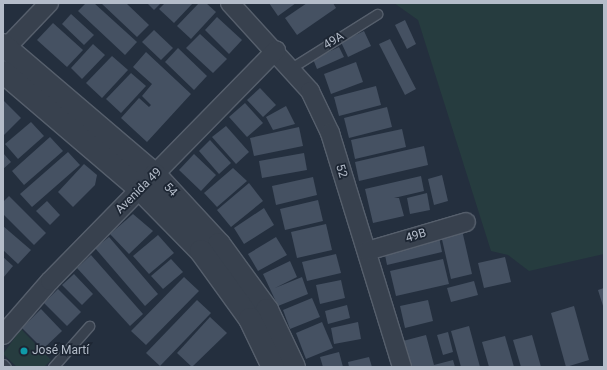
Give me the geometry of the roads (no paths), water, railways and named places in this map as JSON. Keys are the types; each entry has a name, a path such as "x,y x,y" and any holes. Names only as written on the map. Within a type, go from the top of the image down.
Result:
{"street":[{"path":"4,47 50,3"},
{"name":"52","path":"230,3 276,50 310,91 330,133 402,367"},
{"name":"54","path":"4,47 148,182 219,244 259,298 294,367"},
{"name":"Avenida 49","path":"3,335 50,281 276,50"},
{"name":"54","path":"3,72 148,182 250,319 273,367"},
{"name":"49B","path":"366,251 466,222"}],"lane":[{"name":"49A","path":"291,68 377,14"},
{"path":"53,367 89,326"},
{"path":"3,364 6,367"}],"place":[{"name":"José Martí","path":"24,351"}]}
